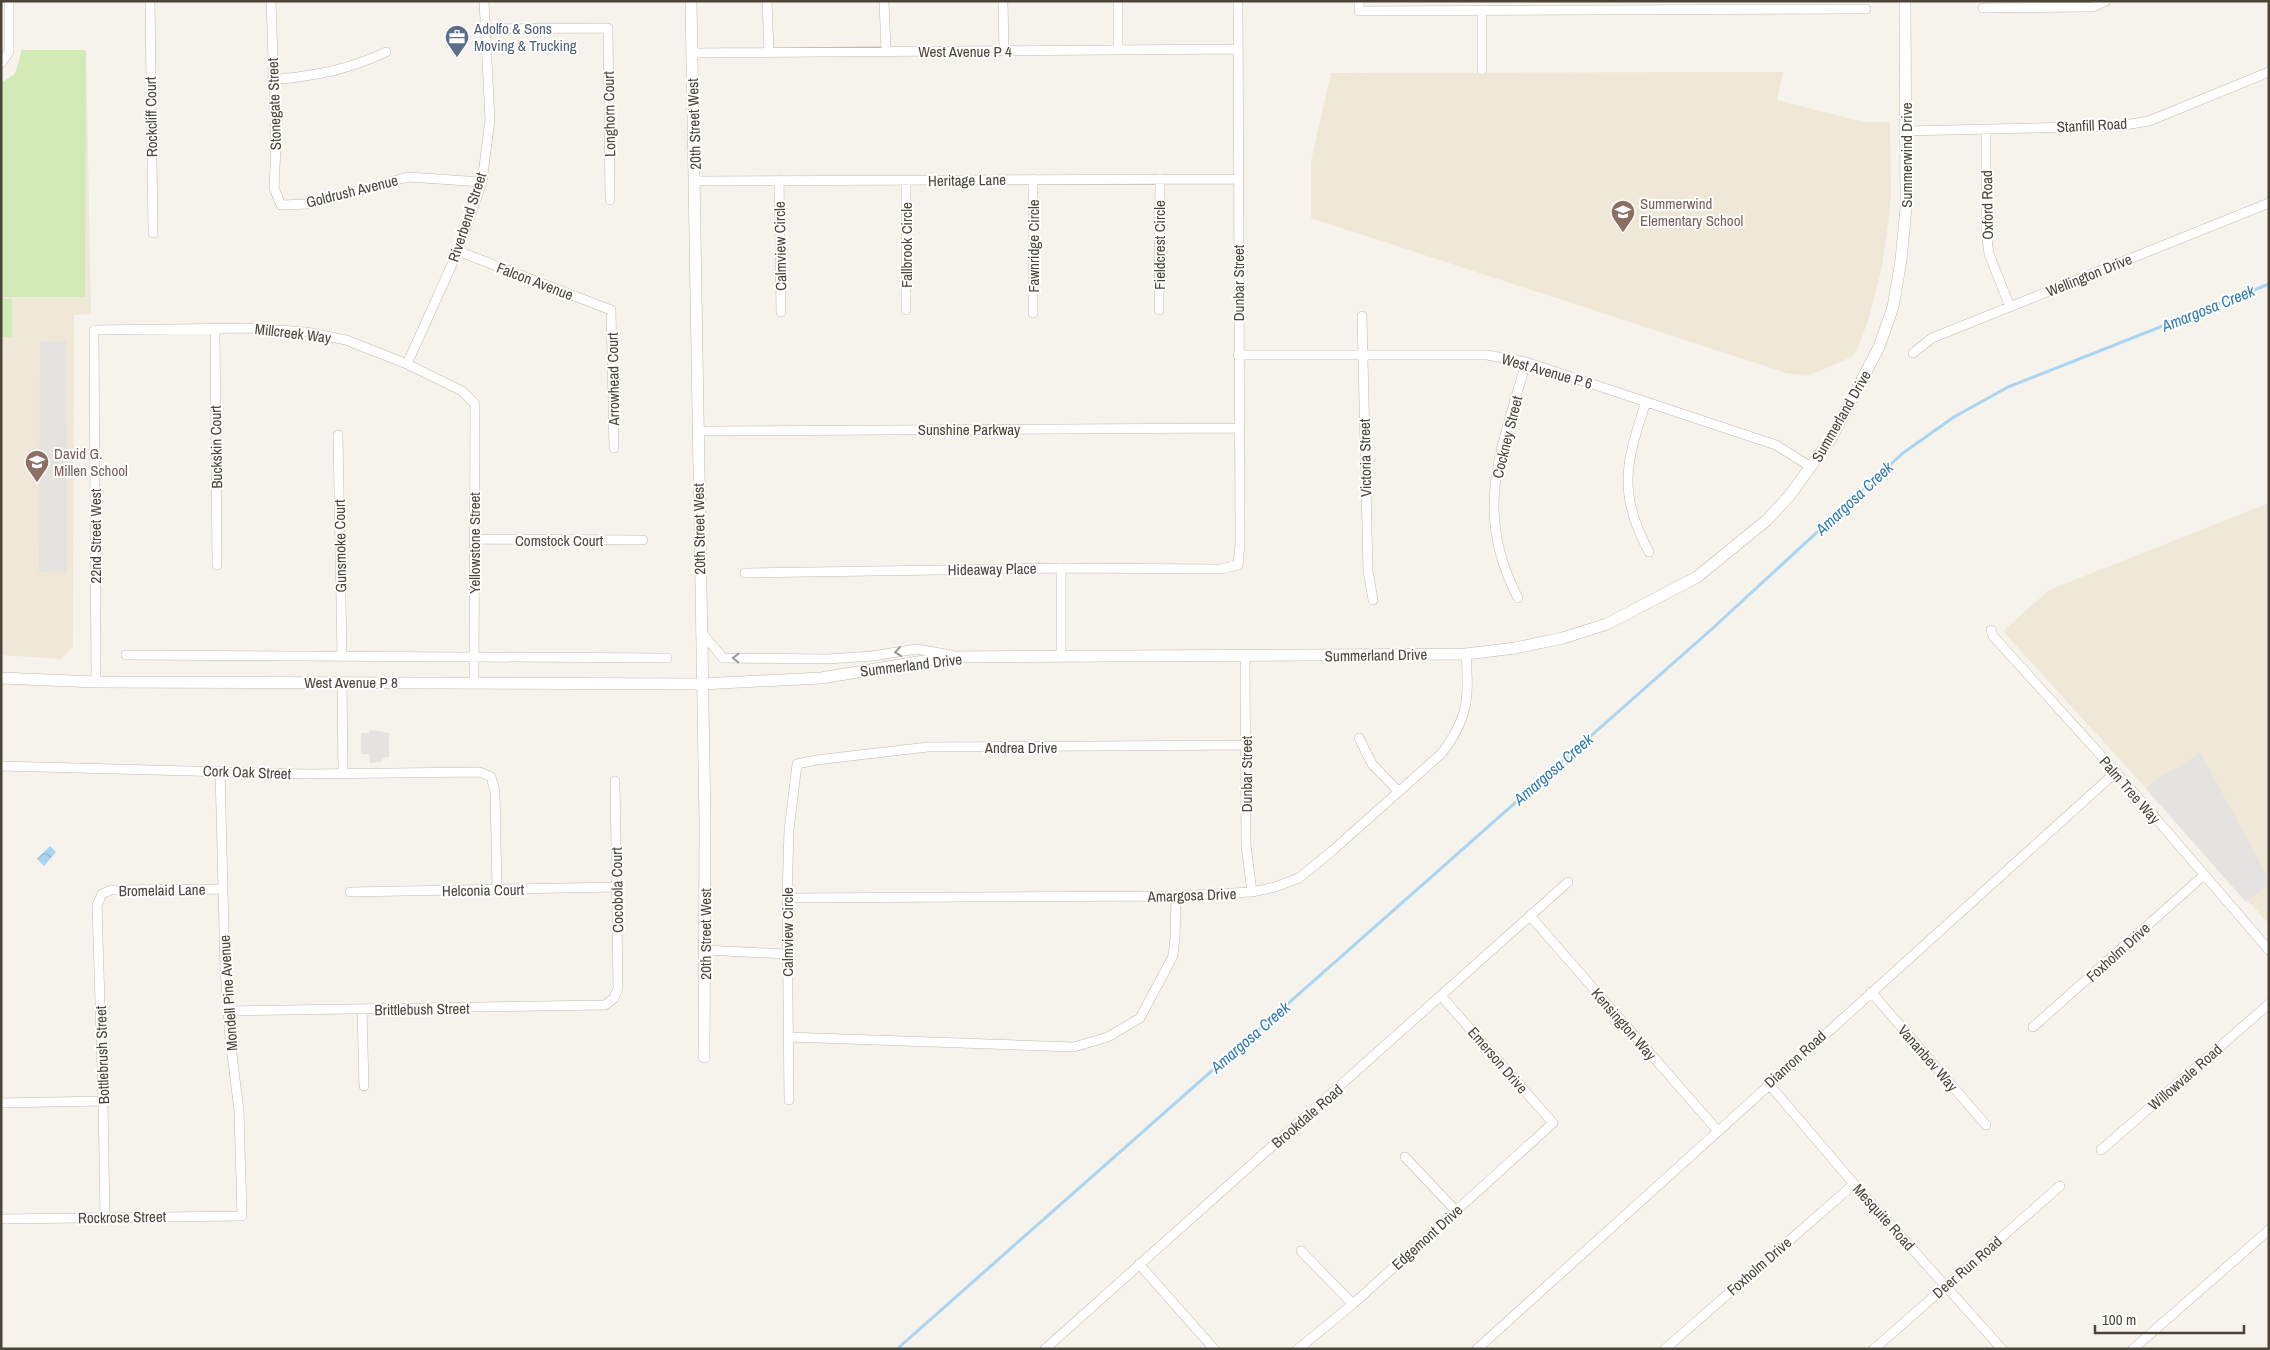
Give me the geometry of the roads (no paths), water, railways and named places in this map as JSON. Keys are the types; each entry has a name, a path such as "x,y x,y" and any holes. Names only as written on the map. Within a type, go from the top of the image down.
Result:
{"street":[{"path":"1,64 10,52 9,1"},
{"name":"Rockcliff Court","path":"150,1 153,233"},
{"name":"Stonegate Street","path":"271,1 276,146 274,188 281,205"},
{"name":"Riverbend Street","path":"407,364 458,251 482,182 490,120 484,1"},
{"name":"20th Street West","path":"692,1 696,181 701,684 705,821 704,1057"},
{"path":"767,1 769,52"},
{"path":"884,1 886,50"},
{"path":"1002,1 1004,51"},
{"path":"1118,1 1118,48"},
{"name":"Dunbar Street","path":"1238,1 1240,544 1238,565"},
{"path":"1359,1 1359,11 1720,5 1866,9"},
{"name":"Summerwind Drive","path":"1892,307 1901,260 1906,208 1905,1"},
{"path":"1983,8 2093,7 2106,1"},
{"path":"1482,10 1482,70"},
{"name":"Longhorn Court","path":"486,29 608,28 610,200"},
{"name":"West Avenue P 4","path":"692,52 1004,51 1118,48 1238,49"},
{"path":"273,80 326,74 361,64 386,52"},
{"name":"Stanfill Road","path":"1906,130 2119,126 2149,121 2269,72"},
{"name":"Oxford Road","path":"1986,129 1986,230 1989,254 2010,306"},
{"name":"Goldrush Avenue","path":"281,205 310,204 408,177 482,182"},
{"name":"Fawnridge Circle","path":"1033,179 1033,314"},
{"name":"Fieldcrest Circle","path":"1158,310 1160,179"},
{"name":"Heritage Lane","path":"696,181 1238,179"},
{"name":"Calmview Circle","path":"779,180 781,312"},
{"name":"Fallbrook Circle","path":"906,181 906,310"},
{"name":"Wellington Drive","path":"1913,353 1932,338 2269,203"},
{"name":"Falcon Avenue","path":"458,251 611,310"},
{"name":"Summerland Drive","path":"701,684 821,678 950,657 1466,654 1515,648 1563,638 1607,624 1697,577 1767,520 1790,495 1832,437 1875,355 1892,307"},
{"name":"Arrowhead Court","path":"611,310 614,448"},
{"name":"Victoria Street","path":"1362,316 1368,571 1373,600"},
{"name":"Millcreek Way","path":"94,330 251,328 306,332 346,340 407,364 462,391 475,404"},
{"name":"Buckskin Court","path":"215,329 217,565"},
{"name":"22nd Street West","path":"94,330 96,682"},
{"name":"West Avenue P 6","path":"1238,354 1487,354 1526,362 1776,445 1811,467"},
{"name":"Cockney Street","path":"1518,598 1506,574 1494,526 1493,497 1496,468 1526,362"},
{"path":"1646,402 1628,464 1632,515 1649,552"},
{"name":"Yellowstone Street","path":"474,682 475,404"},
{"name":"Sunshine Parkway","path":"698,431 1239,428"},
{"name":"Gunsmoke Court","path":"338,435 342,656"},
{"name":"Comstock Court","path":"474,539 643,540"},
{"name":"Hideaway Place","path":"746,573 1061,568 1221,569 1238,565"},
{"path":"1060,656 1061,568"},
{"name":"Palm Tree Way","path":"1991,630 1993,636 2116,772 2203,876 2269,950"},
{"path":"701,632 723,658 828,659 872,656 917,648 963,657"},
{"name":"Amargosa Drive","path":"787,898 1176,896 1252,892 1275,887 1299,878 1332,851 1441,754 1456,736 1465,711 1468,685 1466,654"},
{"name":"West Avenue P 8","path":"126,655 667,658"},
{"name":"Dunbar Street","path":"1245,656 1246,845 1252,892"},
{"name":"West Avenue P 8","path":"1,678 96,682 701,684"},
{"path":"342,682 343,773"},
{"path":"1359,738 1372,764 1398,792"},
{"name":"Andrea Drive","path":"797,764 928,747 1246,745"},
{"name":"Calmview Circle","path":"789,1100 786,954 787,898 789,830 797,764"},
{"name":"Cork Oak Street","path":"1,766 306,774 480,772 491,777 495,791 497,890"},
{"name":"Mondell Pine Avenue","path":"220,771 227,1011 239,1111 242,1216"},
{"name":"Dianron Road","path":"1476,1349 1718,1131 1768,1083 2116,772"},
{"name":"Cocobola Court","path":"614,998 618,988 615,781"},
{"name":"Foxholm Drive","path":"2033,1027 2203,876"},
{"name":"Brookdale Road","path":"1051,1347 1139,1264 1442,997 1568,882"},
{"name":"Helconia Court","path":"350,892 617,888"},
{"name":"Bromelaid Lane","path":"102,894 111,890 223,889"},
{"name":"Bottlebrush Street","path":"102,894 97,905 105,1217"},
{"path":"788,1037 1074,1047 1108,1037 1140,1018 1173,956 1176,896"},
{"name":"Kensington Way","path":"1530,917 1718,1131"},
{"path":"705,950 786,954"},
{"name":"Vananbev Way","path":"1871,992 1986,1125"},
{"name":"Emerson Drive","path":"1442,997 1553,1123"},
{"name":"Brittlebush Street","path":"227,1011 605,1005 614,998"},
{"name":"Willowvale Road","path":"2101,1150 2269,1004"},
{"path":"362,1010 364,1086"},
{"name":"Mesquite Road","path":"1768,1083 1854,1184 2002,1349"},
{"path":"1,1103 103,1101"},
{"name":"Edgemont Drive","path":"1298,1349 1353,1304 1553,1123"},
{"path":"1405,1158 1456,1211"},
{"name":"Foxholm Drive","path":"1665,1349 1854,1184"},
{"name":"Deer Run Road","path":"1874,1349 2060,1186"},
{"name":"Rockrose Street","path":"1,1219 242,1216"},
{"path":"2133,1349 2269,1230"},
{"path":"1300,1251 1353,1304"},
{"path":"1139,1264 1214,1349"}],"water":[{"path":"50,846 56,852 44,866 37,859"}],"waterway":[{"name":"Amargosa Creek","path":"897,1349 1713,628 1903,453 1954,417 2008,387 2269,284"}],"place":[{"name":"Adolfo & Sons Moving & Trucking","path":"457,58"},
{"name":"Summerwind Elementary School","path":"1623,233"},
{"name":"David G. Millen School","path":"37,483"}]}
